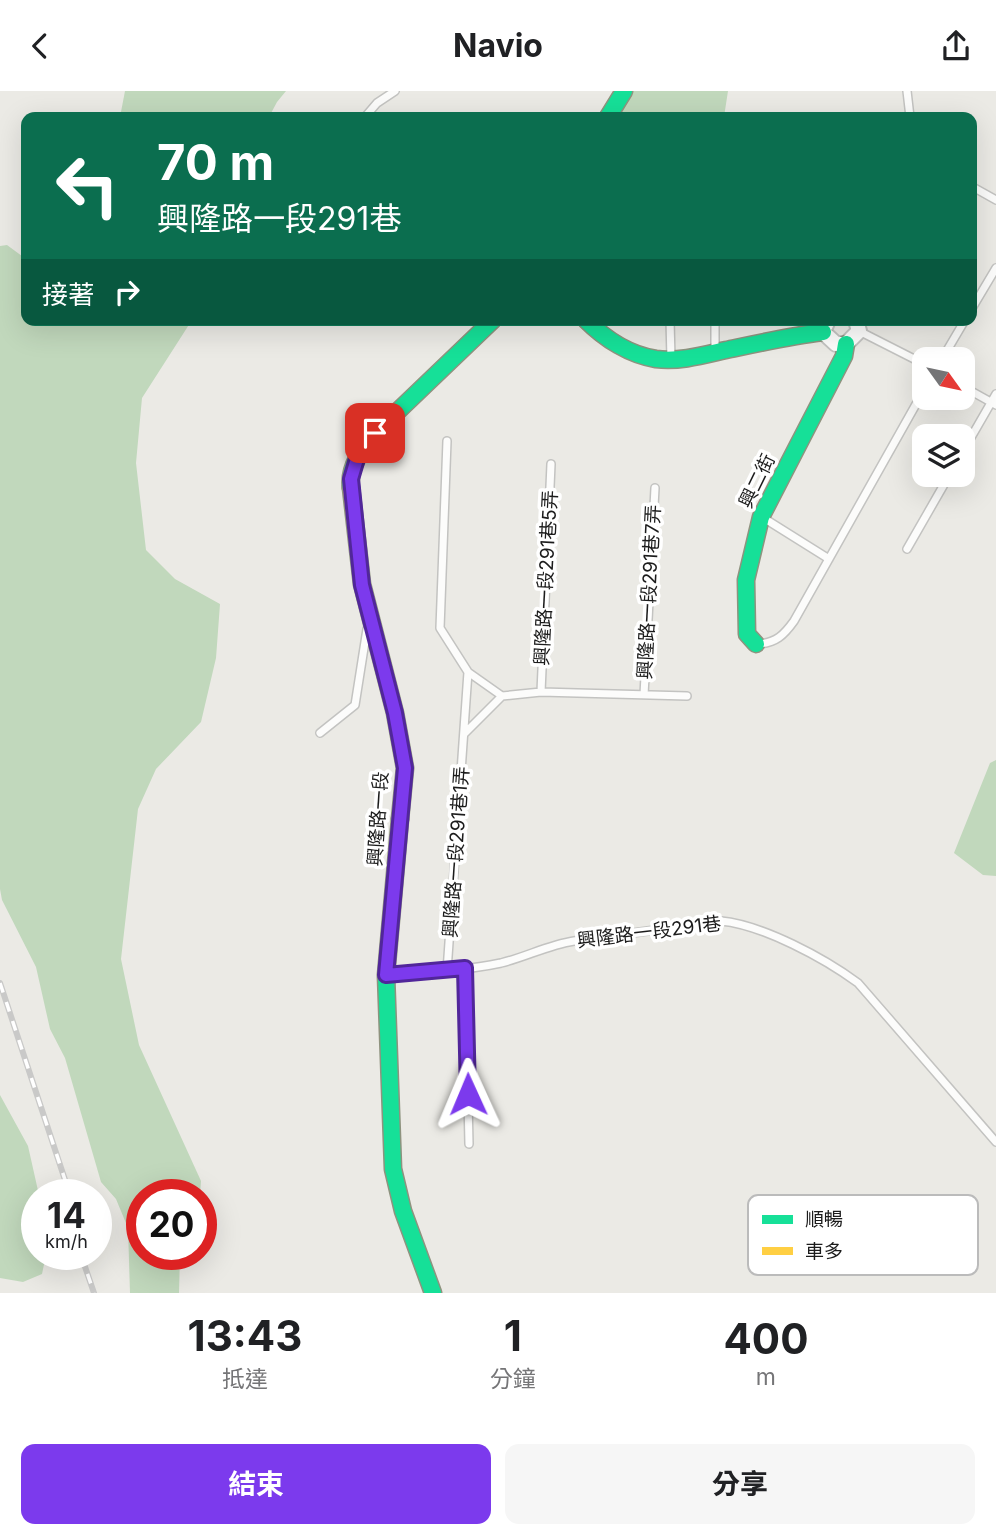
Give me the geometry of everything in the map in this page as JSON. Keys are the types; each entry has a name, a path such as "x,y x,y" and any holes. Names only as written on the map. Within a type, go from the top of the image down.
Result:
{"street":[{"path":"611,112 624,91"},
{"name":"興隆路一段","path":"433,1293 403,1212 393,1169 386,975 405,768 395,713 362,585 351,479 359,452 375,433 487,326"},
{"path":"591,326 628,350 654,359 671,360 825,326 836,344 846,344 857,326"},
{"name":"興二街","path":"756,644 747,633 746,580 761,517 844,356 846,344"}],"lane":[{"path":"369,112 395,91"},
{"path":"907,91 909,112"},
{"path":"977,189 996,200"},
{"path":"977,300 996,268"},
{"path":"670,326 671,360"},
{"path":"715,326 715,352"},
{"path":"861,326 912,357"},
{"path":"949,347 961,326"},
{"path":"975,393 994,404"},
{"path":"975,433 994,404 996,394"},
{"path":"756,644 769,644 783,636 794,621 913,410"},
{"path":"447,441 440,628 468,672 502,696"},
{"name":"興隆路一段291巷5弄","path":"541,692 551,464"},
{"path":"907,549 943,487"},
{"name":"興隆路一段291巷7弄","path":"644,695 655,488"},
{"path":"761,517 829,559"},
{"path":"320,733 355,705 369,614"},
{"name":"興隆路一段291巷1弄","path":"447,971 468,672"},
{"path":"465,734 502,696 541,692 687,697"},
{"name":"興隆路一段291巷","path":"386,975 447,971 502,963 556,944 721,921 739,922 796,946 858,983 996,1142"},
{"path":"465,968 469,1144"}],"green space":[{"path":"125,91 286,91 272,112 121,112"},
{"path":"629,91 728,91 725,112 618,112"},
{"path":"7,245 21,255 21,326 188,326 142,398 136,463 146,550 175,579 220,604 216,658 201,722 156,769 138,809 121,959 139,1045 200,1179 126,1179 126,1223 112,1194 112,1179 100,1179 65,1058 50,1029 36,967 2,900 0,246"},
{"path":"996,760 996,876 983,875 954,853 990,763"},
{"path":"0,1095 28,1146 35,1179 21,1179 21,1270 43,1270 42,1274 23,1282 0,1278"},
{"path":"129,1270 180,1270 179,1293 130,1293"}],"railway":[{"path":"0,983 65,1179"},
{"path":"86,1270 94,1293"}],"traffic: fast":[{"path":"611,112 624,91"},
{"path":"351,488 354,466 375,433 487,326"},
{"path":"592,326 627,350 665,360 823,332"},
{"path":"756,644 747,634 746,580 761,517 844,356 846,344"},
{"path":"400,819 386,975 393,1169 403,1211 433,1293"}],"traffic: slow":[{"path":"351,488 362,584 395,713 405,768 400,819"}],"route":[{"path":"375,433 359,452 351,479 362,585 382,671 395,713 405,768 386,975 465,968 468,1094"}]}
